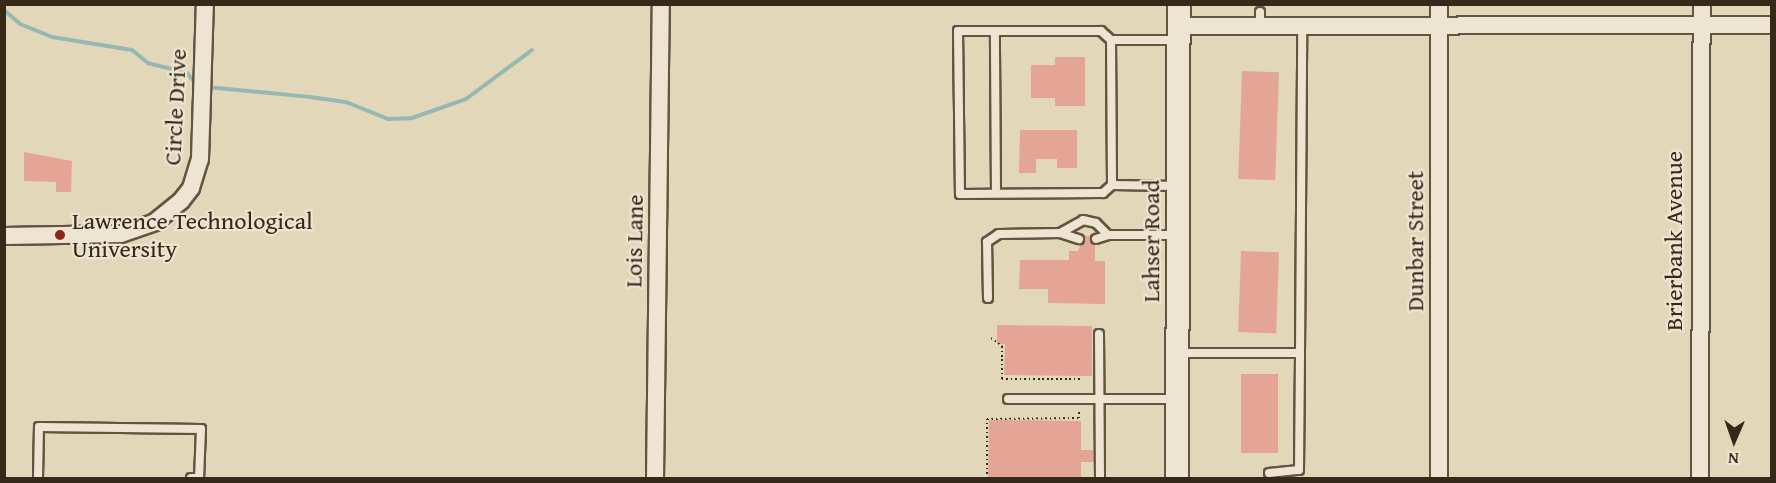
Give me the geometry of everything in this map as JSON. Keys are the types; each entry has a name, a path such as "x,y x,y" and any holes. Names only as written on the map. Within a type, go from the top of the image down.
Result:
{"main road":[{"name":"Lahser Road","path":"1177,478 1179,24"}],"street":[{"name":"Circle Drive","path":"4,236 98,237 155,222 191,188 200,159 205,4"},
{"name":"Lois Lane","path":"656,478 661,4"},
{"name":"Dunbar Street","path":"1439,4 1439,478"},
{"name":"Brierbank Avenue","path":"1700,478 1698,31 1702,27 1702,4"},
{"path":"1179,24 1260,19 1302,27 1772,25"}],"lane":[{"path":"1111,40 1179,24"},
{"path":"1269,472 1299,470 1302,27"},
{"path":"1112,185 1111,40 1101,31 958,31 960,194 1103,193 1112,185 1178,186"},
{"path":"996,31 996,193"},
{"path":"1060,233 1083,220 1096,223 1108,235"},
{"path":"988,298 987,242 999,234 1060,233 1079,239"},
{"path":"1095,239 1108,235 1178,236"},
{"path":"1099,334 1100,478"},
{"path":"1178,353 1300,353"},
{"path":"1008,399 1177,399"},
{"path":"38,478 39,427 201,429 199,478 191,478"}],"path":[{"path":"991,338 1002,346 1002,379 1082,379"},
{"path":"987,478 987,419 1079,418 1079,406"}],"building":[{"path":"1055,57 1085,57 1085,106 1055,106 1055,98 1031,98 1031,65 1055,65"},
{"path":"1242,71 1279,72 1275,180 1238,179"},
{"path":"1020,130 1077,130 1077,168 1057,168 1057,159 1036,159 1036,173 1019,173"},
{"path":"24,152 72,161 71,192 56,192 56,182 24,181"},
{"path":"1084,236 1091,236 1095,245 1095,261 1105,261 1105,304 1048,303 1048,289 1019,289 1020,260 1069,260 1069,251 1078,251"},
{"path":"1241,251 1279,252 1276,333 1238,332"},
{"path":"997,325 1092,326 1092,376 1004,375 1005,344 997,344"},
{"path":"1241,374 1278,374 1278,453 1241,453"},
{"path":"989,420 1081,421 1081,450 1093,450 1094,462 1081,462 1081,478 988,478"}],"waterway":[{"path":"4,10 20,24 52,37 132,50 148,63 187,73 197,85"},
{"path":"207,87 346,102 388,119 412,118 466,99 532,50"}],"place":[{"name":"Lawrence Technological University","path":"60,235"}]}
